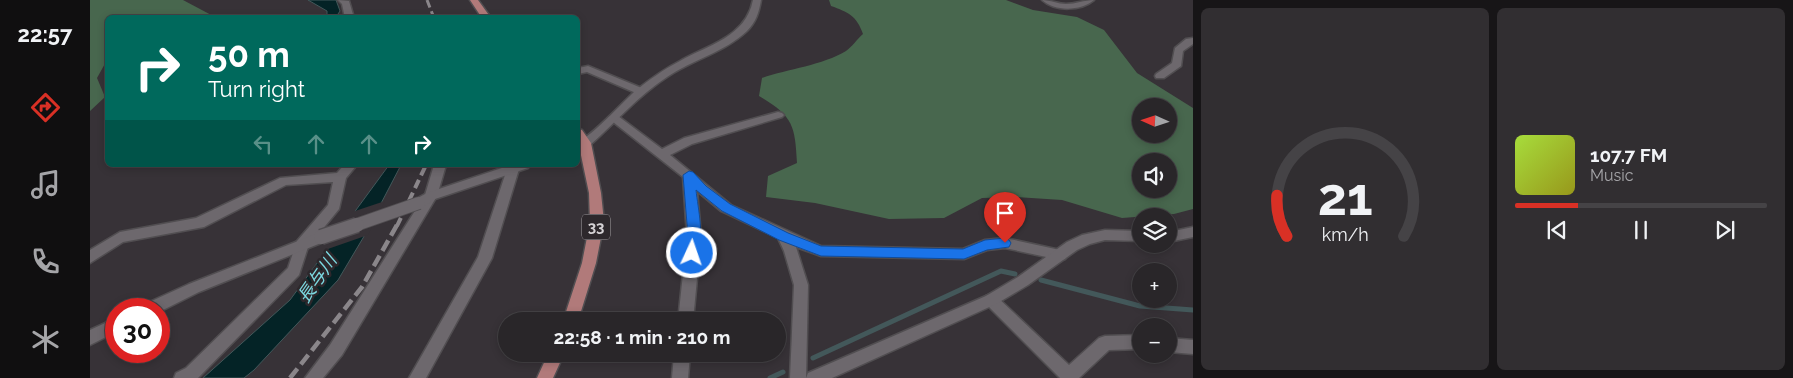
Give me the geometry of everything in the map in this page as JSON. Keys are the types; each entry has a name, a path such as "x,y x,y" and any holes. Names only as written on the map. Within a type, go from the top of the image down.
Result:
{"main road":[{"path":"474,0 486,15"},
{"name":"33","path":"573,312 589,263 597,222 595,193 580,141"},
{"path":"545,378 552,362"}],"street":[{"path":"342,0 346,3 349,15"},
{"path":"580,141 614,118 640,92 676,67 741,32 751,22 757,0"},
{"path":"1046,0 1060,7 1073,6 1090,0"},
{"path":"1160,76 1177,64 1178,50 1193,41"},
{"path":"580,71 588,69 640,92"},
{"path":"662,154 688,141 778,115"},
{"path":"614,118 689,175 702,189 726,208 783,236 821,251 964,254 985,245 1005,243 1060,255"},
{"path":"182,378 192,373 294,271 302,245 334,206 340,177 349,167"},
{"path":"313,378 336,350 425,200 439,167"},
{"path":"170,299 321,237 519,167"},
{"path":"417,378 485,258 519,167"},
{"path":"686,312 694,236 689,175"},
{"path":"90,257 120,238 199,223 284,181 340,177"},
{"path":"1177,235 1193,232"},
{"path":"814,378 991,300 1023,282 1060,255 1087,239 1105,235 1132,236"},
{"path":"783,236 792,251 800,285 798,378"},
{"path":"991,300 1070,377 1105,343 1132,341"},
{"path":"90,338 105,330"},
{"path":"1177,346 1193,347"},
{"path":"680,378 681,362"}],"green space":[{"path":"90,0 183,0 211,15 105,15 105,64 97,78 105,97 90,111"},
{"path":"829,0 1006,0 1033,10 1077,17 1104,30 1137,73 1177,98 1132,98 1132,143 1177,143 1178,99 1193,108 1193,209 1177,213 1177,208 1132,208 1132,217 1122,218 1062,200 1016,197 982,198 944,218 889,219 815,203 766,197 768,176 797,163 795,139 790,123 779,110 759,96 762,78 827,60 846,51 863,34 855,19 842,10 831,6"}],"water":[{"path":"308,0 336,0 340,11 337,15 327,15 327,11"},
{"name":"長与川","path":"388,167 400,167 363,238 338,280 254,370 244,378 203,378 290,300"}],"pier":[{"path":"385,201 368,235 325,250 352,212"}],"waterway":[{"path":"813,358 1001,271 1015,274"},
{"path":"1041,280 1140,306 1193,310"},
{"path":"770,378 783,372"}],"railway":[{"path":"427,0 433,15"},
{"path":"397,226 425,167"},
{"path":"290,378 362,287 397,225"}],"route":[{"path":"692,253 694,236 689,175 702,189 726,208 783,236 821,251 964,254 985,245 1005,243"}]}
